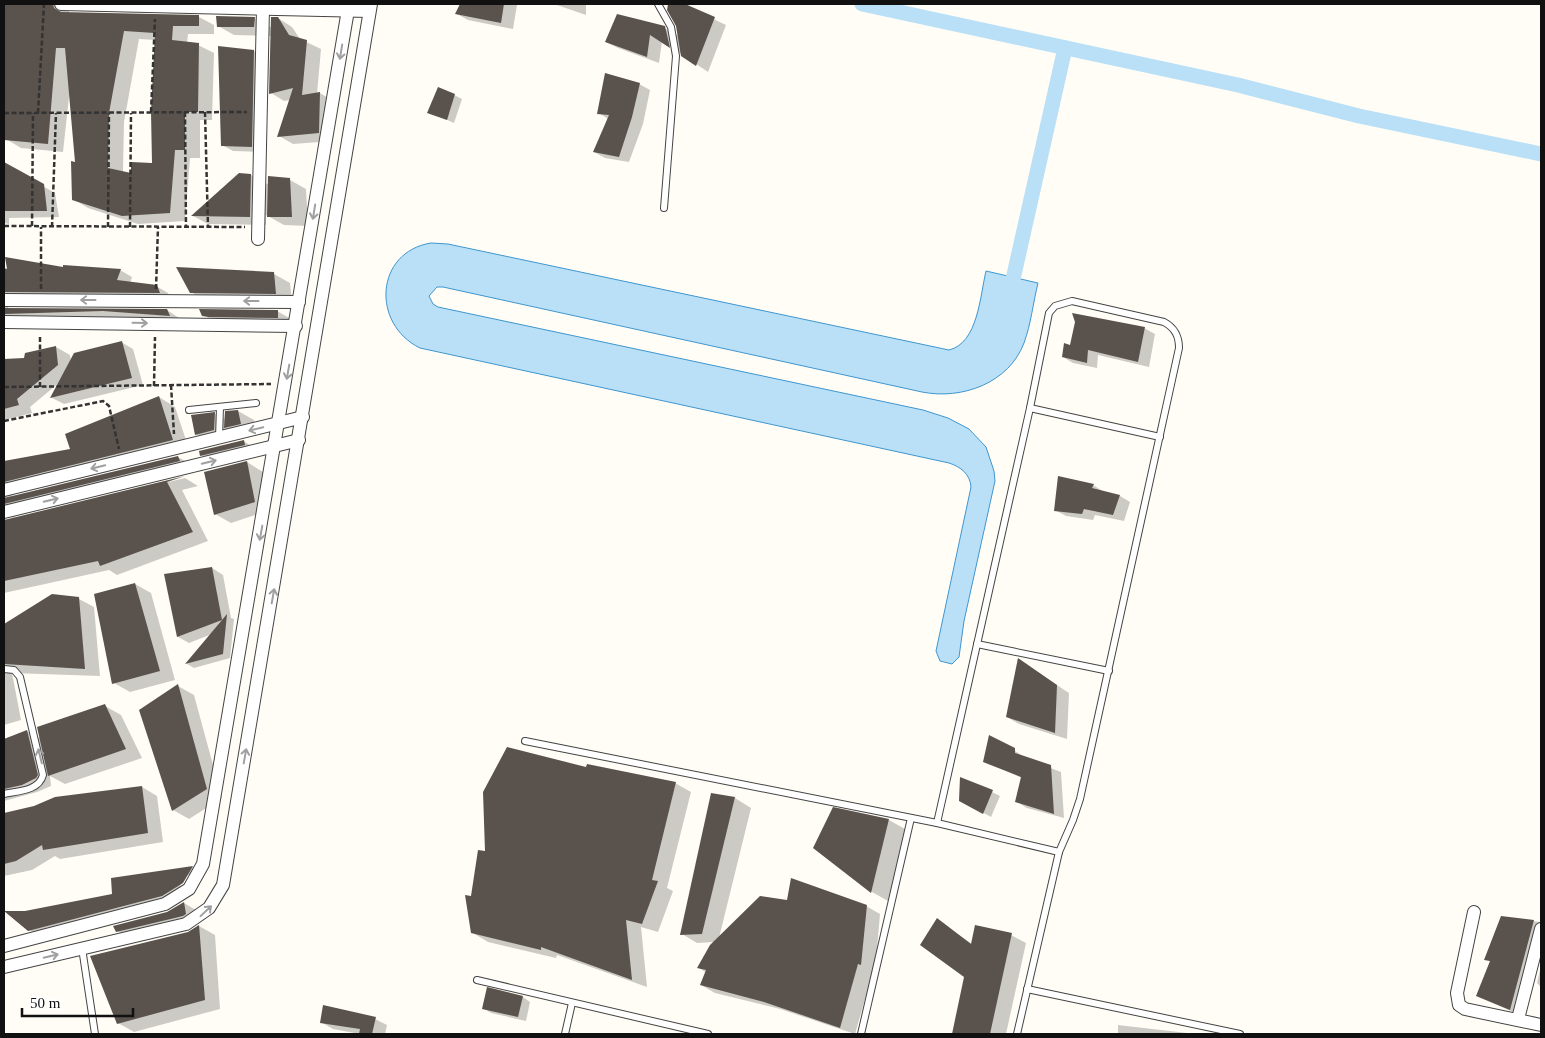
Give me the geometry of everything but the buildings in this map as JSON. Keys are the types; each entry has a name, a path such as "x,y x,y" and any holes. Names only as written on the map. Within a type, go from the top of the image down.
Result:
{"street":[{"path":"4,967 186,924 209,908 224,885 370,8 61,4"},
{"path":"4,946 165,904 178,898 197,878 203,864 276,446 349,7"},
{"path":"258,233 263,8"},
{"path":"4,300 299,302"},
{"path":"4,322 296,326"},
{"path":"4,490 303,417"},
{"path":"4,512 299,440"},
{"path":"1474,912 1457,1000 1459,1005 1465,1008 1541,1024"},
{"path":"1518,1019 1541,929"}],"lane":[{"path":"658,4 671,27 676,56 664,208"},
{"path":"937,823 1030,408 1049,313 1063,302 1078,301 1164,322 1172,327 1176,333 1179,340 1179,348 1080,800 1074,820 1058,852 1017,1034"},
{"path":"189,410 256,402"},
{"path":"219,438 220,406"},
{"path":"1030,408 1160,437"},
{"path":"977,644 1109,671"},
{"path":"4,669 14,670 20,677 43,775 39,784 34,787 4,794"},
{"path":"525,740 937,823 1058,852"},
{"path":"861,1034 911,818"},
{"path":"82,948 95,1034"},
{"path":"477,980 708,1034"},
{"path":"1027,989 1240,1034"},
{"path":"565,1034 572,1003"}],"path":[{"path":"38,113 44,4"},
{"path":"151,112 156,6"},
{"path":"4,113 261,111"},
{"path":"108,226 109,112"},
{"path":"130,226 131,112"},
{"path":"185,112 186,227"},
{"path":"205,112 208,227"},
{"path":"32,226 33,113"},
{"path":"52,227 56,113"},
{"path":"4,226 208,227 258,233"},
{"path":"41,226 41,300"},
{"path":"156,301 158,227"},
{"path":"40,333 40,387"},
{"path":"154,386 155,334"},
{"path":"270,393 272,375"},
{"path":"4,387 271,384"},
{"path":"171,386 175,448"},
{"path":"4,421 103,401 109,406 122,461"}],"water":[{"path":"431,243 448,244 949,350 959,346 972,329 986,271 1038,283 1024,343 1017,357 1007,369 982,386 968,391 937,394 443,287 437,287 429,296 433,304 438,307 923,410 948,418 969,429 986,447 994,471 995,481 964,621 959,657 952,664 940,661 936,651 971,487 969,478 961,469 949,463 420,348 404,337 393,323 387,307 386,290 390,274 399,260 412,249"}],"waterway":[{"path":"4,5 35,4"},
{"path":"862,4 1238,85 1359,116 1541,154"},
{"path":"1009,297 1065,48"}]}
